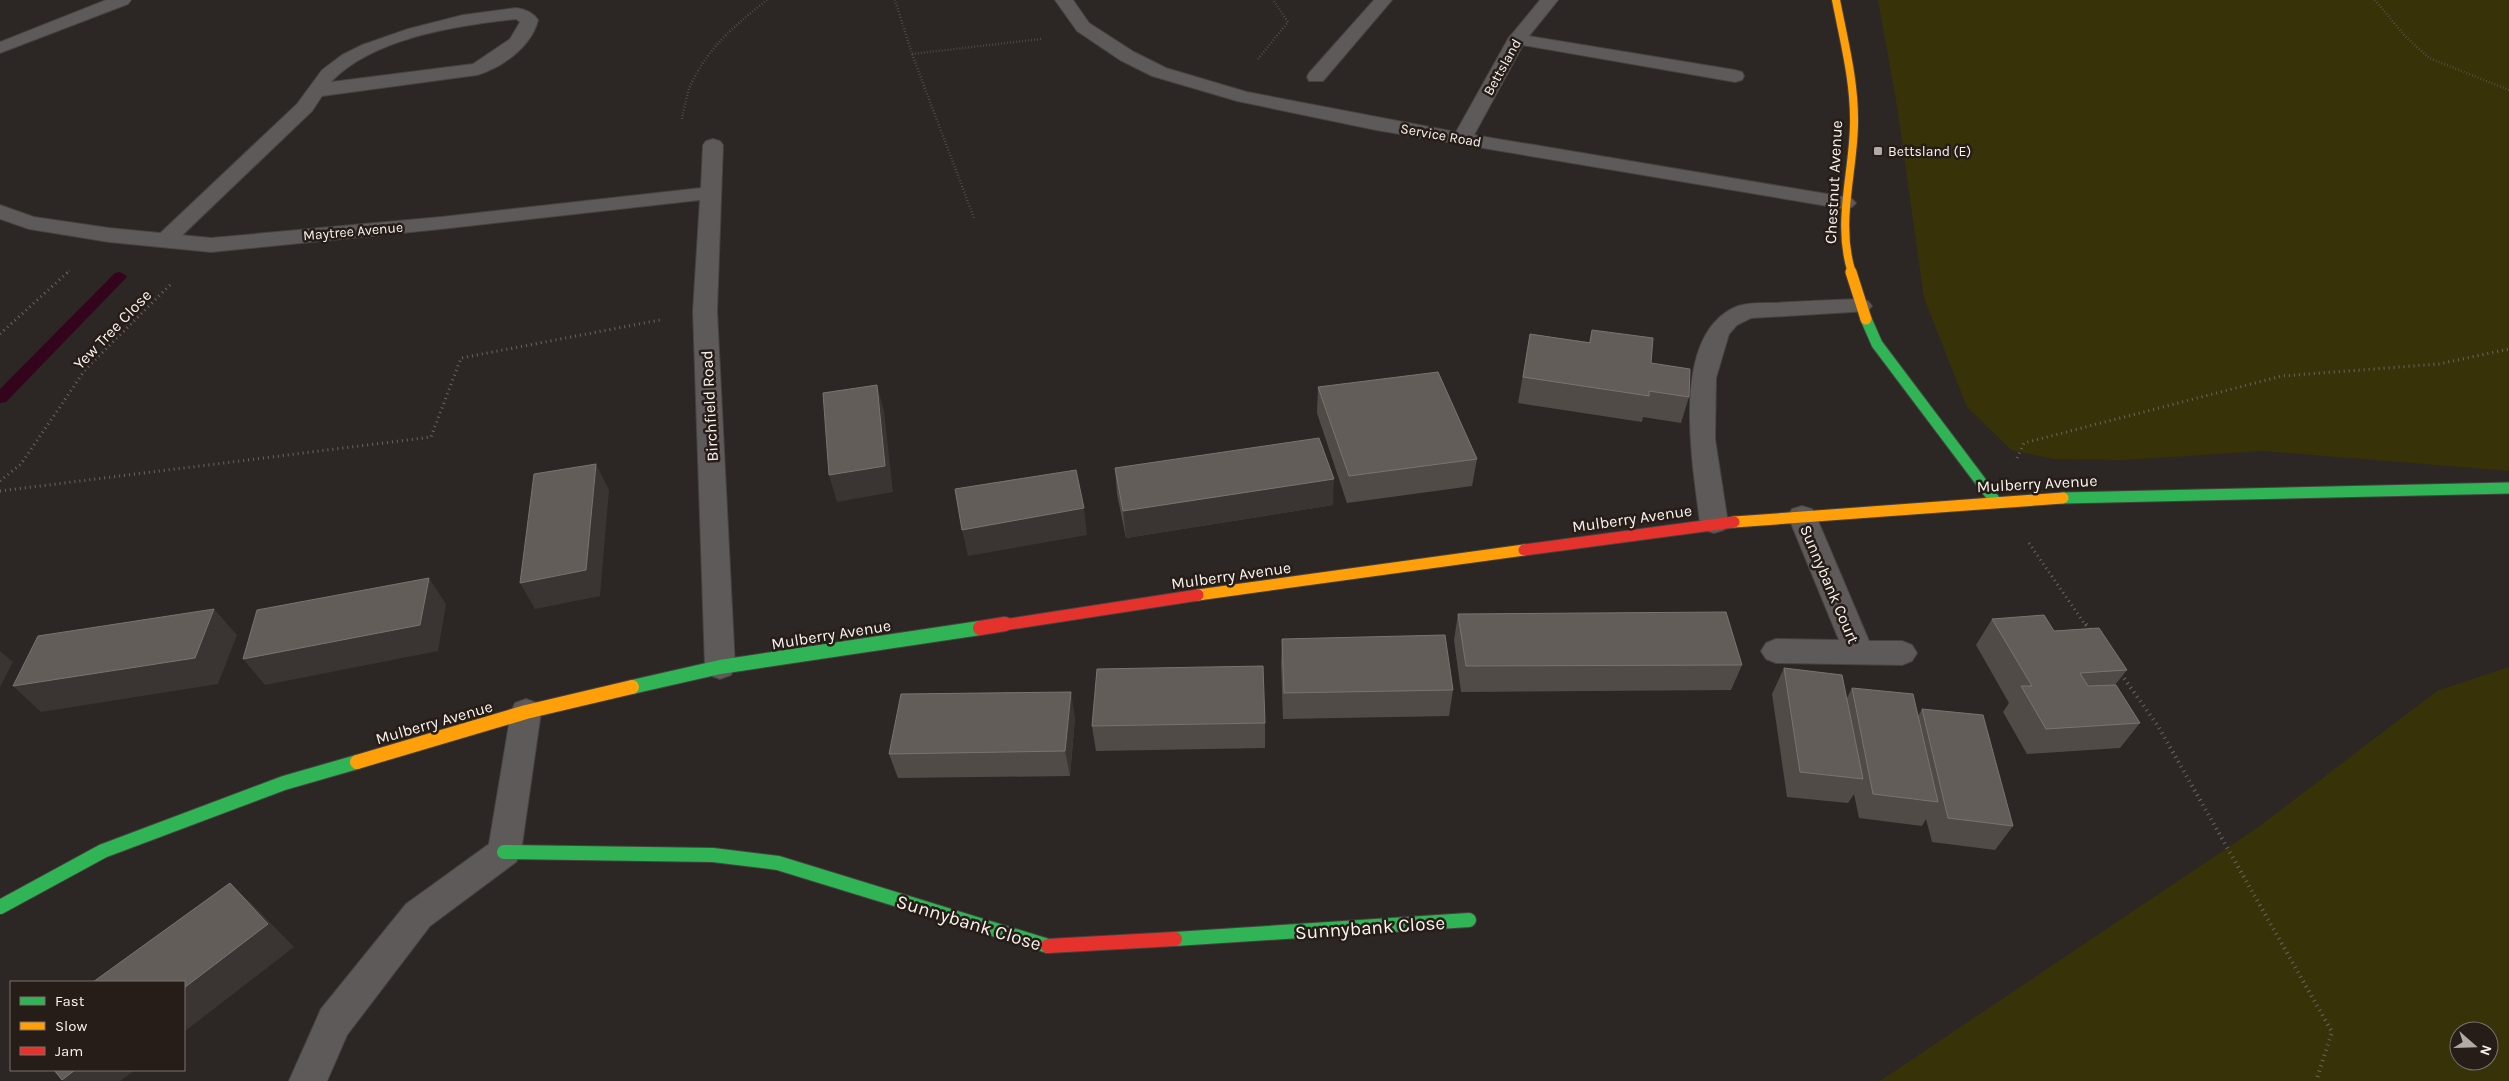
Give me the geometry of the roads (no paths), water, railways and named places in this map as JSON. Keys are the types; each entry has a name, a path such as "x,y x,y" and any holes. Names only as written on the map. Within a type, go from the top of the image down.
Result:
{"street":[{"path":"0,48 122,0"},
{"name":"Service Road","path":"1064,0 1083,27 1127,56 1159,72 1230,93 1376,124 1845,204"},
{"path":"1316,77 1383,0"},
{"name":"Bettsland","path":"1462,139 1517,39 1548,0"},
{"name":"Chestnut Avenue","path":"1836,0 1849,65 1854,125 1845,204 1846,255 1860,306 1877,344 1996,502"},
{"path":"164,240 305,107 315,91 332,70 360,53 407,36 455,22 488,16 519,14 529,20 529,28 511,47 495,60 477,69 353,84 315,91"},
{"path":"1517,39 1735,76"},
{"name":"Birchfield Road","path":"713,145 709,193 705,311 720,667"},
{"name":"Maytree Avenue","path":"0,210 29,223 109,235 211,244 440,223 709,193"},
{"path":"1714,523 1702,439 1704,378 1718,332 1729,320 1747,311 1860,306"},
{"name":"Mulberry Avenue","path":"0,907 103,851 284,783 526,712 720,667 1233,590 1714,523 2087,496 2509,488"},
{"name":"Sunnybank Court","path":"1802,516 1859,652"},
{"name":"Sunnybank Court","path":"1776,651 1902,653"},
{"path":"308,1081 334,1022 418,915 504,852 526,712"},
{"name":"Sunnybank Close","path":"504,852 713,855 778,863 1051,947 1469,920"}],"waterway":[{"path":"0,398 120,276"}],"place":[{"name":"Bettsland (E)","path":"1878,151"}]}
